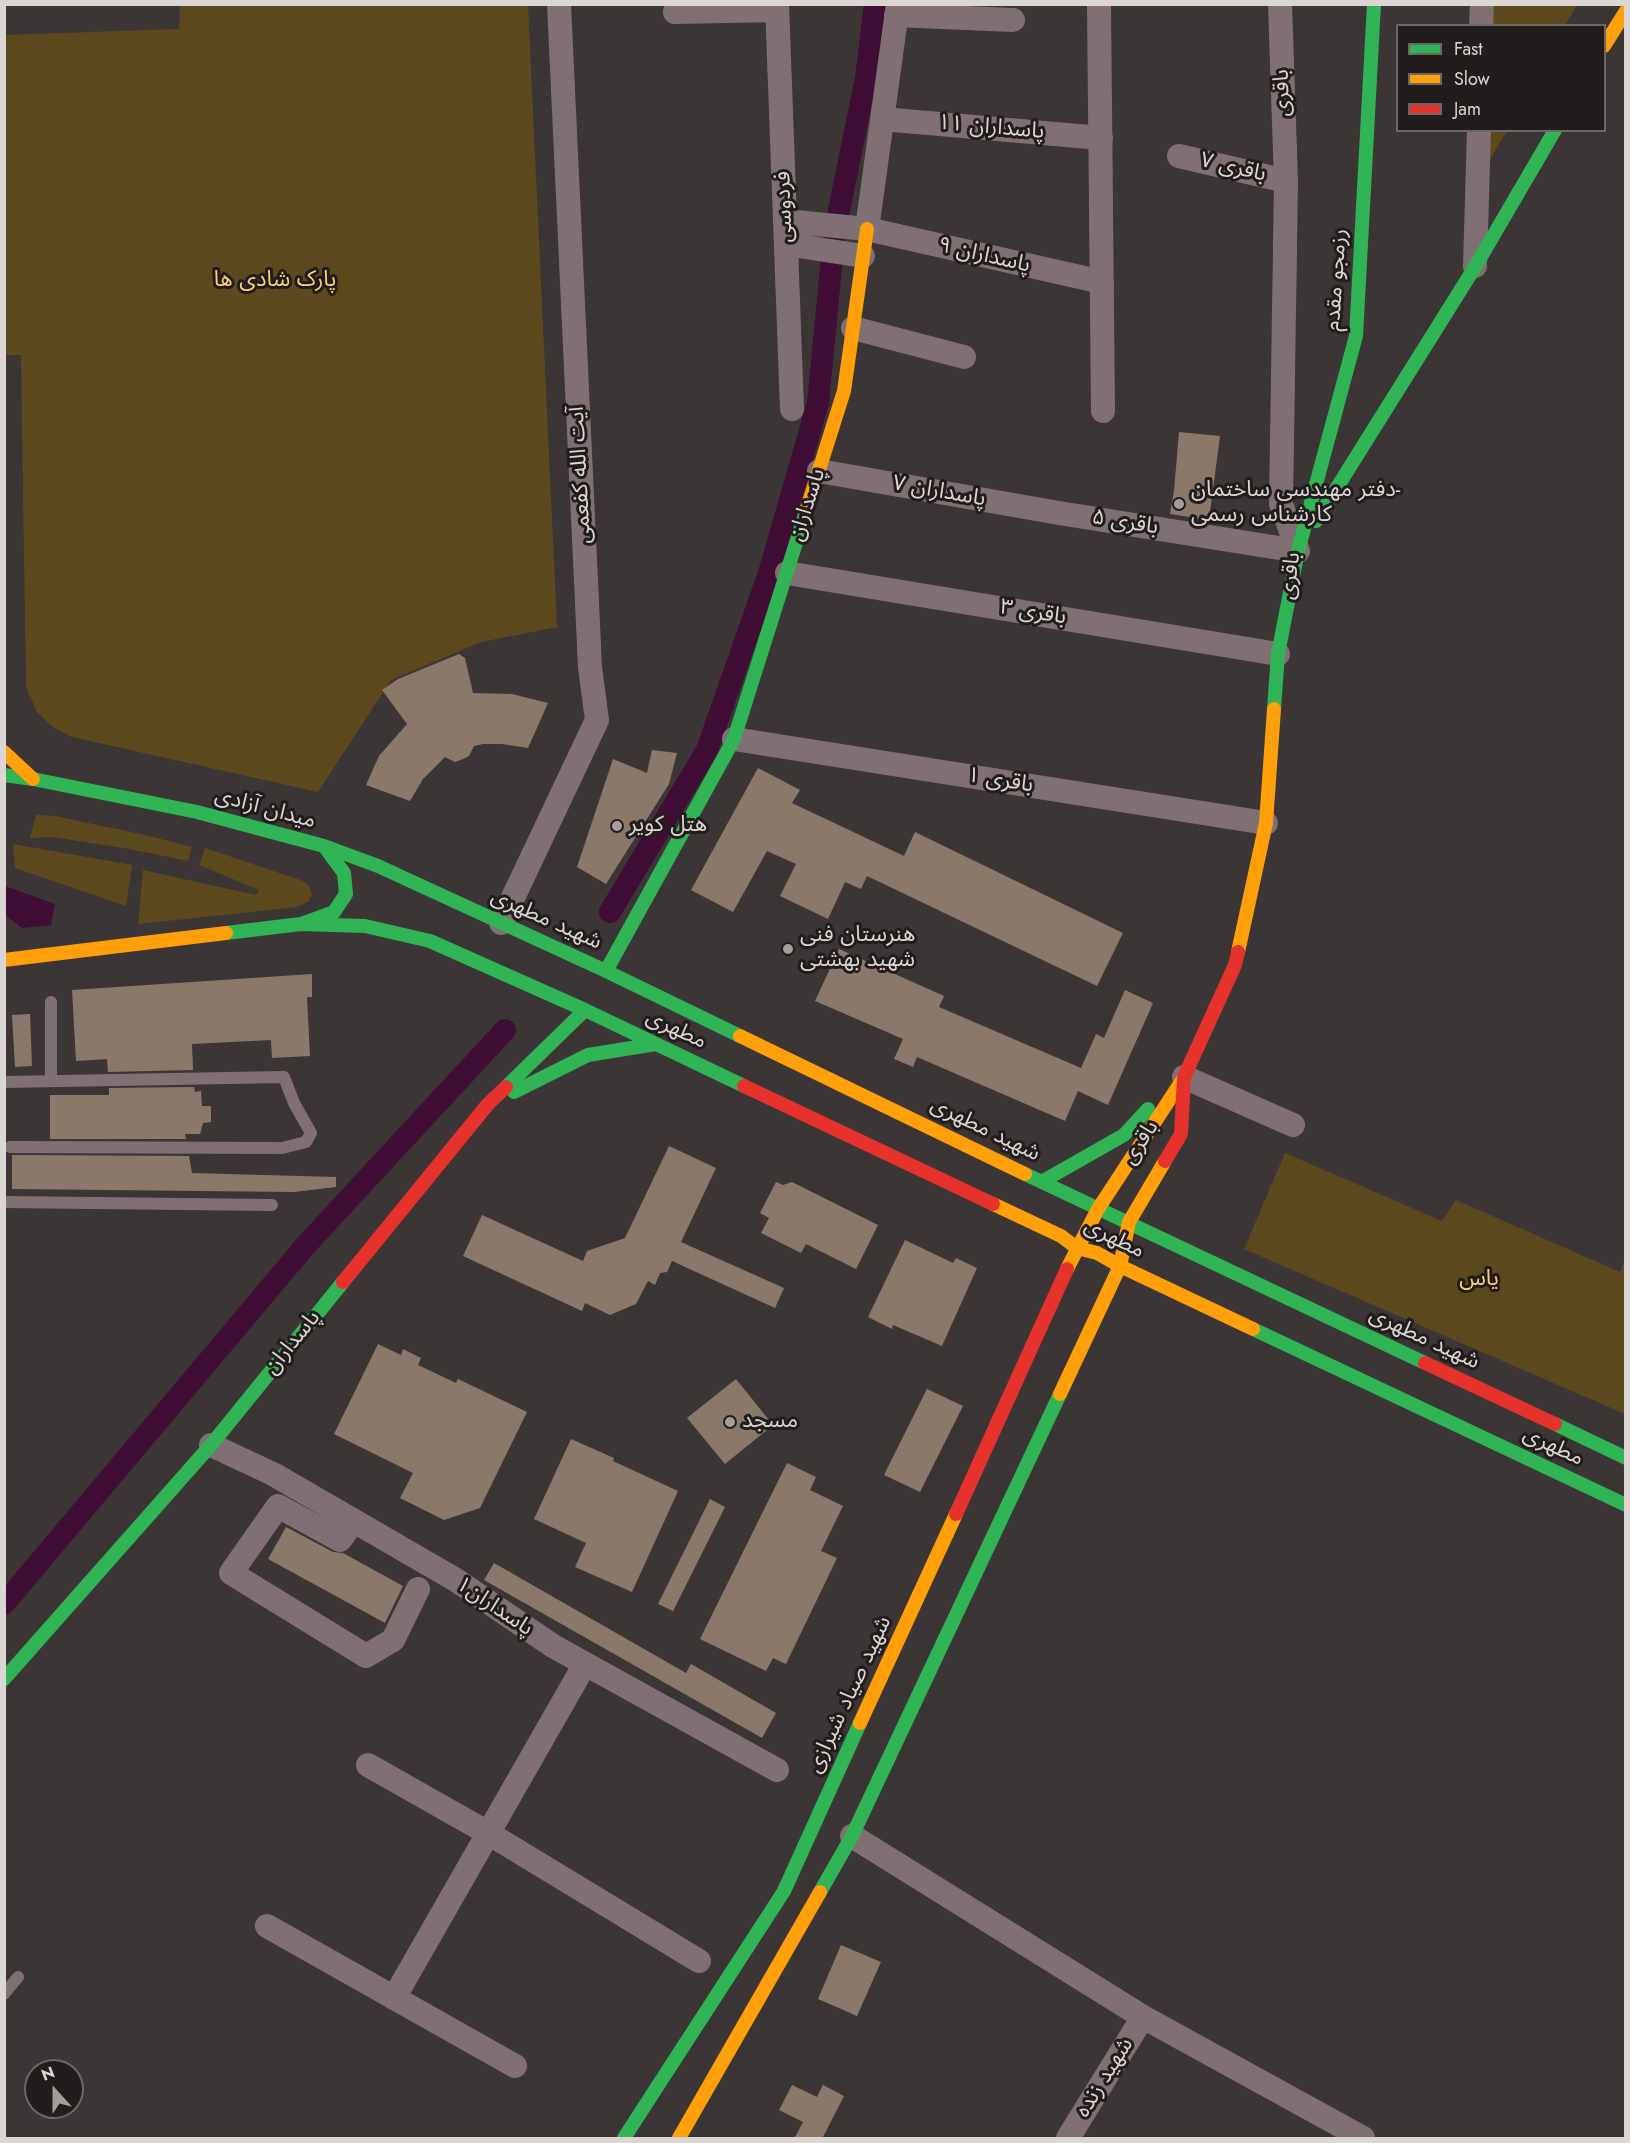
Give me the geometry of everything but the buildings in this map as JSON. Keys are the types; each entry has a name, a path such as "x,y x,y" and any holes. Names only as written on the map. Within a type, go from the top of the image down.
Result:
{"main road":[{"name":"رزمجو مقدم","path":"1298,550 1356,336 1374,4"},
{"path":"1606,44 1626,11"},
{"path":"1298,550 1474,267 1554,132"},
{"name":"پاسداران","path":"604,976 734,739 844,391 867,229"},
{"name":"باقری","path":"1077,1248 1098,1209 1187,1070 1235,965 1266,824 1278,654 1298,550"},
{"path":"4,752 33,779"},
{"name":"میدان آزادی","path":"4,775 197,812 324,846 344,873 346,894 334,912 301,924 4,960"},
{"name":"شهید مطهری","path":"324,846 378,866 501,923 604,976 1043,1181 1626,1458"},
{"path":"301,924 365,926 430,941 587,1005"},
{"name":"پاسداران","path":"4,1680 211,1444 488,1104 587,1005"},
{"name":"مطهری","path":"587,1005 656,1044 1061,1236 1077,1248 1097,1253 1120,1266 1626,1505"},
{"path":"488,1104 588,1055 656,1044"},
{"path":"1043,1181 1124,1135 1187,1070"},
{"path":"679,2139 852,1836 1120,1266 1129,1222 1181,1134 1187,1070"},
{"name":"شهید صیاد شیرازی","path":"624,2139 784,1891 1077,1248"}],"street":[{"name":"آیت الله کفعمی","path":"501,923 597,720 590,666 559,4"},
{"path":"1099,4 1103,411"},
{"name":"باقری","path":"1280,4 1286,181 1281,504 1298,550"},
{"path":"1481,24 1482,4"},
{"path":"675,12 777,7"},
{"name":"فردوسی","path":"777,7 792,409"},
{"path":"897,10 1013,20"},
{"name":"پاسداران","path":"867,229 897,10"},
{"name":"پاسداران ۱۱","path":"882,118 1101,138"},
{"path":"1474,267 1479,132"},
{"name":"باقری ۷","path":"1179,156 1286,181"},
{"name":"پاسداران ۹","path":"786,237 867,229 1102,282"},
{"path":"786,237 862,256"},
{"path":"853,328 964,357"},
{"name":"پاسداران ۷","path":"819,471 1059,513"},
{"name":"باقری ۵","path":"1059,513 1298,550"},
{"name":"باقری ۳","path":"787,573 1278,654"},
{"name":"باقری ۱","path":"734,739 1266,824"},
{"path":"1187,1070 1293,1125"},
{"name":"پاسداران۱","path":"211,1444 254,1463 456,1580 553,1647 777,1770"},
{"path":"354,1521 340,1540 278,1506 231,1573 366,1656 393,1640 418,1589"},
{"path":"394,1998 585,1664"},
{"path":"368,1765 489,1833 699,1960"},
{"path":"852,1836 1143,2017 1363,2139"},
{"path":"267,1926 515,2066"},
{"name":"شهید زنده","path":"1068,2139 1143,2017"}],"lane":[{"path":"51,1002 51,1080"},
{"path":"4,1082 284,1077 294,1103 311,1133 306,1143 282,1148 10,1147"},
{"path":"4,1202 272,1205"},
{"path":"4,1994 18,1977"}],"green space":[{"name":"پارک شادی ها","path":"180,5 528,5 557,627 481,642 391,680 318,792 72,737 53,727 37,712 26,687 21,355 4,355 4,35 179,29"},
{"path":"1491,5 1577,5 1566,24 1488,24"},
{"path":"1478,132 1506,132 1472,189"},
{"path":"36,815 55,816 192,847 188,861 52,837 30,838"},
{"path":"13,844 132,865 126,906 15,868"},
{"path":"205,848 303,881 310,887 312,895 308,902 297,907 138,924 143,870 256,895 259,890 199,865"},
{"name":"یاس","path":"1285,1153 1442,1221 1456,1200 1620,1272 1625,1260 1625,1414 1244,1249"}],"shaded area":[{"path":"5,886 55,904 51,925 22,928 5,915"}],"waterway":[{"path":"838,215 866,78 875,4"},
{"path":"610,912 707,750 769,573 818,403 834,236"},
{"path":"4,1604 306,1245 505,1030"}],"traffic: fast":[{"path":"1274,709 1278,654 1298,551 1356,336 1374,4"},
{"path":"1316,521 1475,267 1554,132"},
{"path":"606,971 734,739 807,508"},
{"path":"4,775 197,812 324,846 378,866 606,971 740,1036"},
{"path":"226,933 301,924 334,912 346,894 344,873 324,846"},
{"path":"301,924 365,926 430,941 585,1010 744,1086"},
{"path":"506,1087 585,1010"},
{"path":"514,1092 588,1055 656,1044"},
{"path":"1043,1181 1124,1135 1148,1109"},
{"path":"1025,1174 1425,1363"},
{"path":"4,1679 211,1445 343,1282"},
{"path":"1253,1329 1626,1505"},
{"path":"820,1892 852,1836 1060,1394"},
{"path":"1555,1424 1626,1458"},
{"path":"624,2138 784,1891 860,1723"}],"traffic: slow":[{"path":"1606,43 1626,11"},
{"path":"807,508 844,391 867,229"},
{"path":"1238,952 1266,823 1274,709"},
{"path":"4,752 33,779"},
{"path":"4,960 226,933"},
{"path":"740,1036 1025,1174"},
{"path":"1067,1269 1098,1209 1183,1079"},
{"path":"1060,1394 1120,1266 1129,1222 1165,1161"},
{"path":"993,1204 1061,1236 1077,1248 1097,1253 1253,1329"},
{"path":"860,1723 956,1514"},
{"path":"679,2138 820,1892"}],"traffic: jam":[{"path":"1165,1161 1181,1134 1184,1077 1235,965 1238,952"},
{"path":"744,1086 993,1204"},
{"path":"343,1282 488,1104 506,1087"},
{"path":"956,1514 1067,1269"},
{"path":"1425,1363 1555,1424"}],"place":[{"name":"دفتر مهندسی ساختمان- کارشناس رسمی","path":"1179,504"},
{"name":"هتل کویر","path":"617,826"},
{"name":"هنرستان فنی شهید بهشتی","path":"788,949"},
{"name":"مسجد","path":"730,1422"}]}
